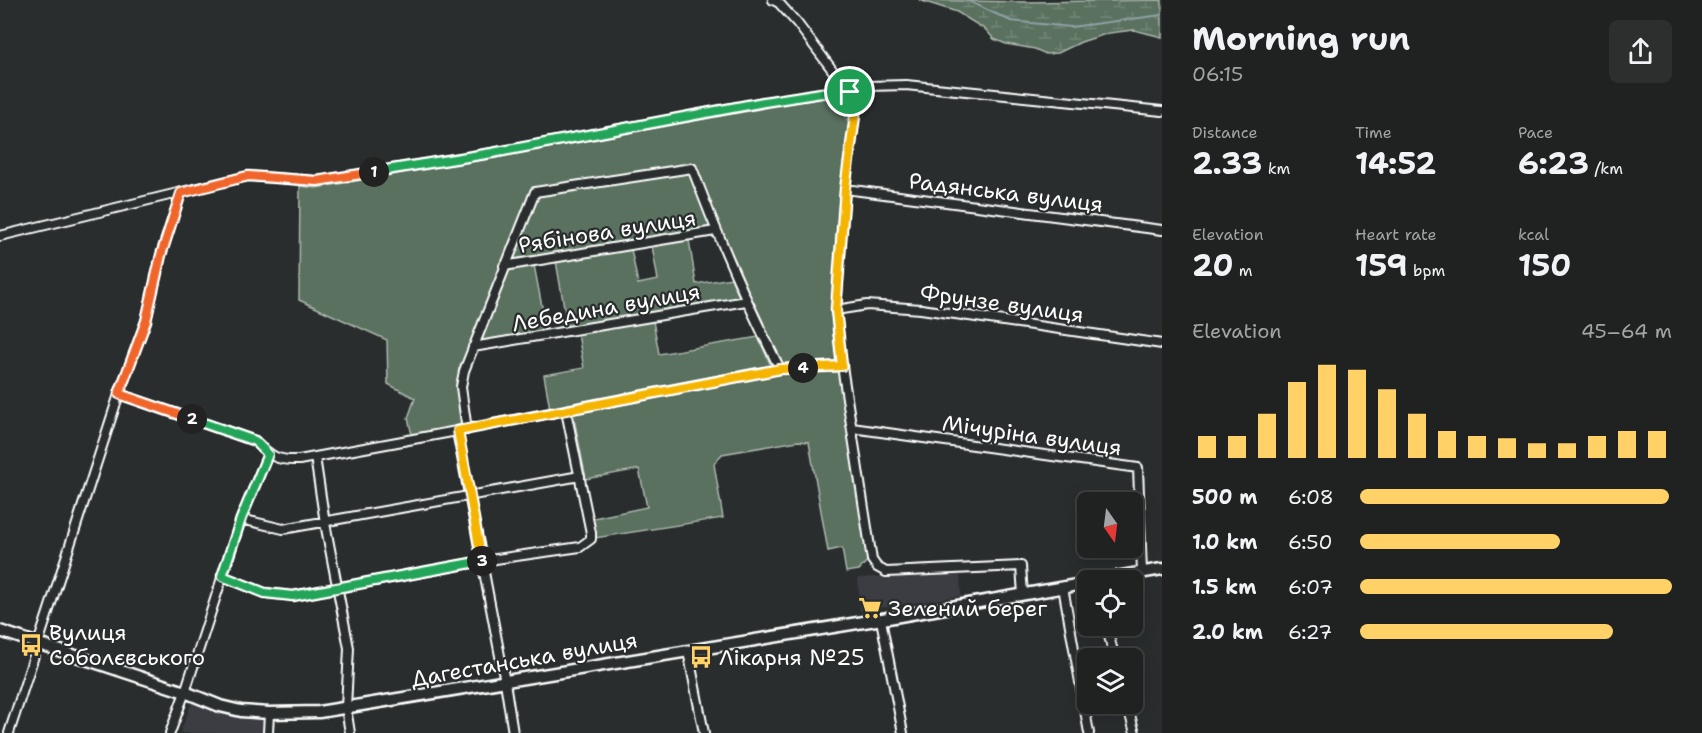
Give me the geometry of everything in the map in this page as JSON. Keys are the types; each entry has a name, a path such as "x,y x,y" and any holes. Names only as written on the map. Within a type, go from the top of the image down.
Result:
{"street":[{"path":"773,0 779,3 797,23 855,100 845,189 836,310 842,366 872,560 877,567 886,572 1021,566 1023,595"},
{"path":"0,236 248,176 317,181 492,153 764,102 834,91 850,92 868,86 906,85 1162,111"},
{"path":"467,430 461,387 464,371 535,192 692,168 715,231 780,369"},
{"name":"Радянська вулиця","path":"845,189 1162,230"},
{"path":"9,733 119,394 146,321 161,255 181,193"},
{"name":"Рябінова вулиця","path":"504,266 715,231"},
{"name":"Лебедина вулиця","path":"473,347 746,301"},
{"name":"Фрунзе вулиця","path":"836,310 867,305 921,309 1162,344"},
{"path":"119,394 255,441 272,457 286,460 467,430 780,369 842,366"},
{"path":"222,576 265,593 293,596 482,561 580,547 591,539 591,532 566,411"},
{"name":"Мічуріна вулиця","path":"852,428 1138,468 1142,570"},
{"path":"458,431 513,733"},
{"path":"170,733 241,519 268,454"},
{"path":"315,457 349,648 346,708 350,733"},
{"path":"241,519 283,529 580,476"},
{"path":"1143,572 1162,569"},
{"name":"Дагестанська вулиця","path":"0,631 185,692 220,706 242,711 269,713 319,712 881,620 1077,585"},
{"path":"1063,587 1089,733"},
{"path":"881,620 903,733"},
{"path":"688,651 704,733"},
{"path":"268,733 269,713"},
{"path":"1130,714 1135,733"}],"shaded area":[{"path":"960,572 961,596 860,611 858,578"},
{"path":"193,699 266,715 265,733 180,733"}],"green space":[{"path":"919,0 1029,2 1162,0 1162,37 1134,30 1109,33 1081,42 1058,53 1046,54 994,39 986,30 957,12"},
{"path":"838,95 849,125 831,309 836,361 783,366 749,300 695,165 534,188 456,382 462,426 412,435 408,418 415,398 388,384 387,340 299,300 300,186 316,188"},
{"path":"691,171 712,229 507,263 536,195"},
{"path":"689,240 696,284 731,278 740,299 571,328 567,324 556,261 631,249 638,284 658,280 652,246"},
{"path":"534,265 546,328 543,332 476,344 504,270"},
{"path":"653,321 659,354 758,337 771,366 768,370 550,409 544,375 584,368 578,334"},
{"path":"839,369 870,558 859,570 846,572 842,548 828,551 809,442 798,441 722,454 714,464 723,518 595,538 591,519 647,507 639,469 586,479 573,413 778,372"}],"waterway":[{"path":"966,0 1011,21 1071,27 1162,15"}],"place":[{"name":"Зелений берег","path":"870,608"},
{"name":"Вулиця Соболєвського","path":"31,645"},
{"name":"Лікарня №25","path":"701,657"}],"route":[{"path":"834,91 850,92 855,100 855,116 845,189 836,310 842,366 780,369 458,431 482,561 293,596 265,593 222,576 241,519 268,454 255,441 119,394 146,321 161,255 181,193 248,176 317,181 492,153 764,102 834,91"}]}
